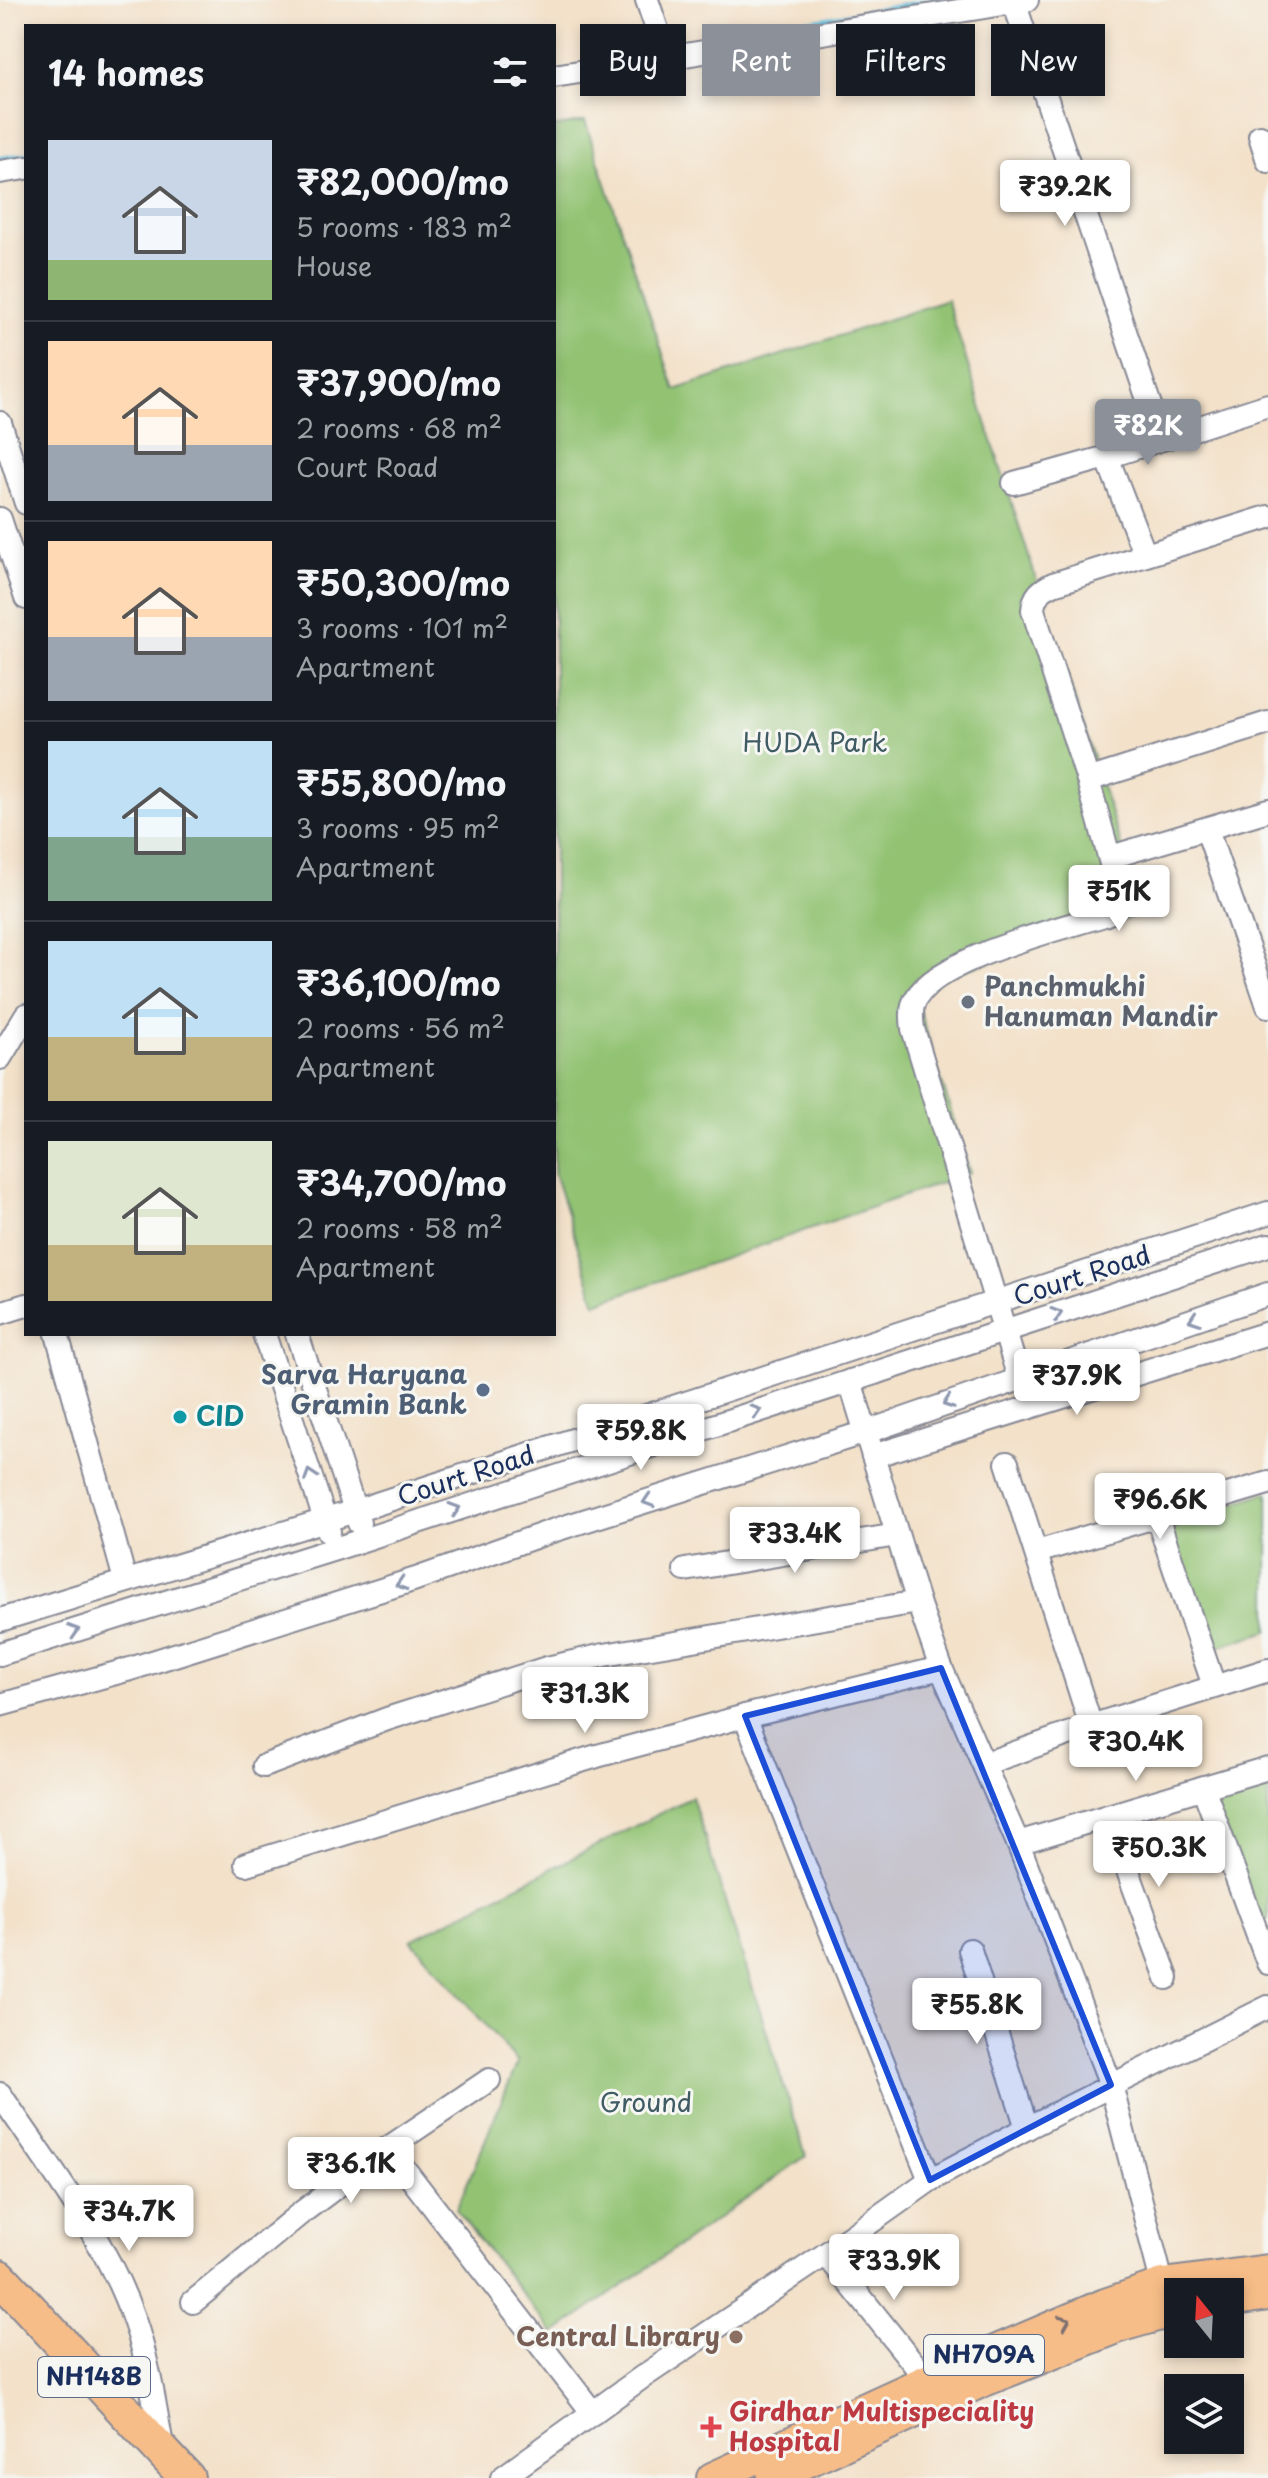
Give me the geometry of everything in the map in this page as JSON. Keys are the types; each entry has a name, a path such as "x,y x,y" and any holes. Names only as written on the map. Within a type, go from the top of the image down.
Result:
{"highway":[{"name":"NH148B","path":"0,2277 187,2478"}],"main road":[{"name":"NH709A","path":"1244,2278 1268,2270"},
{"path":"1244,2299 1268,2295"},
{"name":"NH709A","path":"712,2478 927,2380 1105,2304 1164,2302"},
{"name":"NH709A","path":"772,2478 979,2383 1122,2326 1164,2305"}],"street":[{"path":"647,0 655,24"},
{"path":"686,54 730,49 972,5 1020,1 1161,438"},
{"path":"556,76 580,71"},
{"path":"1260,136 1268,161"},
{"path":"0,172 24,168"},
{"path":"1014,483 1107,457 1268,405"},
{"path":"0,423 24,497"},
{"path":"1107,457 1145,555"},
{"path":"1019,1378 913,1029 913,1005 928,984 970,958 1111,912 1121,900 1088,780 1033,610 1033,603 1042,589 1268,517"},
{"path":"0,519 24,592"},
{"path":"1088,780 1268,723"},
{"path":"1111,857 1268,810"},
{"path":"1207,830 1268,1006"},
{"path":"0,1058 24,1018"},
{"path":"0,1620 355,1511 1268,1213"},
{"name":"Court Road","path":"0,1654 335,1549 1268,1245"},
{"path":"0,1705 127,1670 355,1598 552,1531 866,1432 1268,1294"},
{"path":"0,1313 24,1306"},
{"path":"873,1456 1268,1333"},
{"path":"58,1336 125,1580"},
{"path":"265,1336 335,1549"},
{"path":"298,1336 364,1538"},
{"path":"850,1381 941,1668 1018,1843 1111,2085 1164,2280"},
{"path":"1007,1463 1091,1726"},
{"path":"1037,1552 1268,1483"},
{"path":"1157,1517 1214,1686"},
{"path":"685,1570 897,1535"},
{"path":"264,1766 387,1719 547,1668 604,1655 918,1602"},
{"path":"246,1864 597,1756 941,1668"},
{"path":"984,1764 1091,1726 1268,1670"},
{"path":"745,1716 930,2180"},
{"path":"1018,1843 1268,1768"},
{"path":"1203,1787 1261,1927 1268,1963"},
{"path":"1108,1816 1167,1978"},
{"path":"970,1950 1027,2128"},
{"path":"502,2478 930,2180 1268,2007"},
{"path":"193,2302 301,2213 388,2148 489,2080"},
{"path":"0,2094 97,2240 126,2299 146,2363 164,2452"},
{"path":"388,2148 593,2413"},
{"path":"826,2254 927,2380"}],"highlighted area":[{"path":"941,1668 1111,2085 930,2180 745,1716"}],"green space":[{"name":"HUDA Park","path":"585,121 675,390 947,300 1143,914 912,986 970,1173 596,1303 556,1179 556,127"},
{"path":"1268,1492 1268,1631 1211,1649 1168,1524"},
{"path":"1268,1772 1268,1920 1256,1924 1208,1790"},
{"name":"Ground","path":"692,1797 806,2156 554,2334 456,2210 518,2062 411,1940"}],"waterway":[{"path":"686,43 939,0"},
{"path":"0,159 24,155"}],"place":[{"name":"Panchmukhi Hanuman Mandir","path":"968,1002"},
{"name":"Sarva Haryana Gramin Bank","path":"483,1390"},
{"name":"CID","path":"180,1417"},
{"name":"Central Library","path":"736,2337"},
{"name":"Girdhar Multispeciality Hospital","path":"711,2427"}]}
